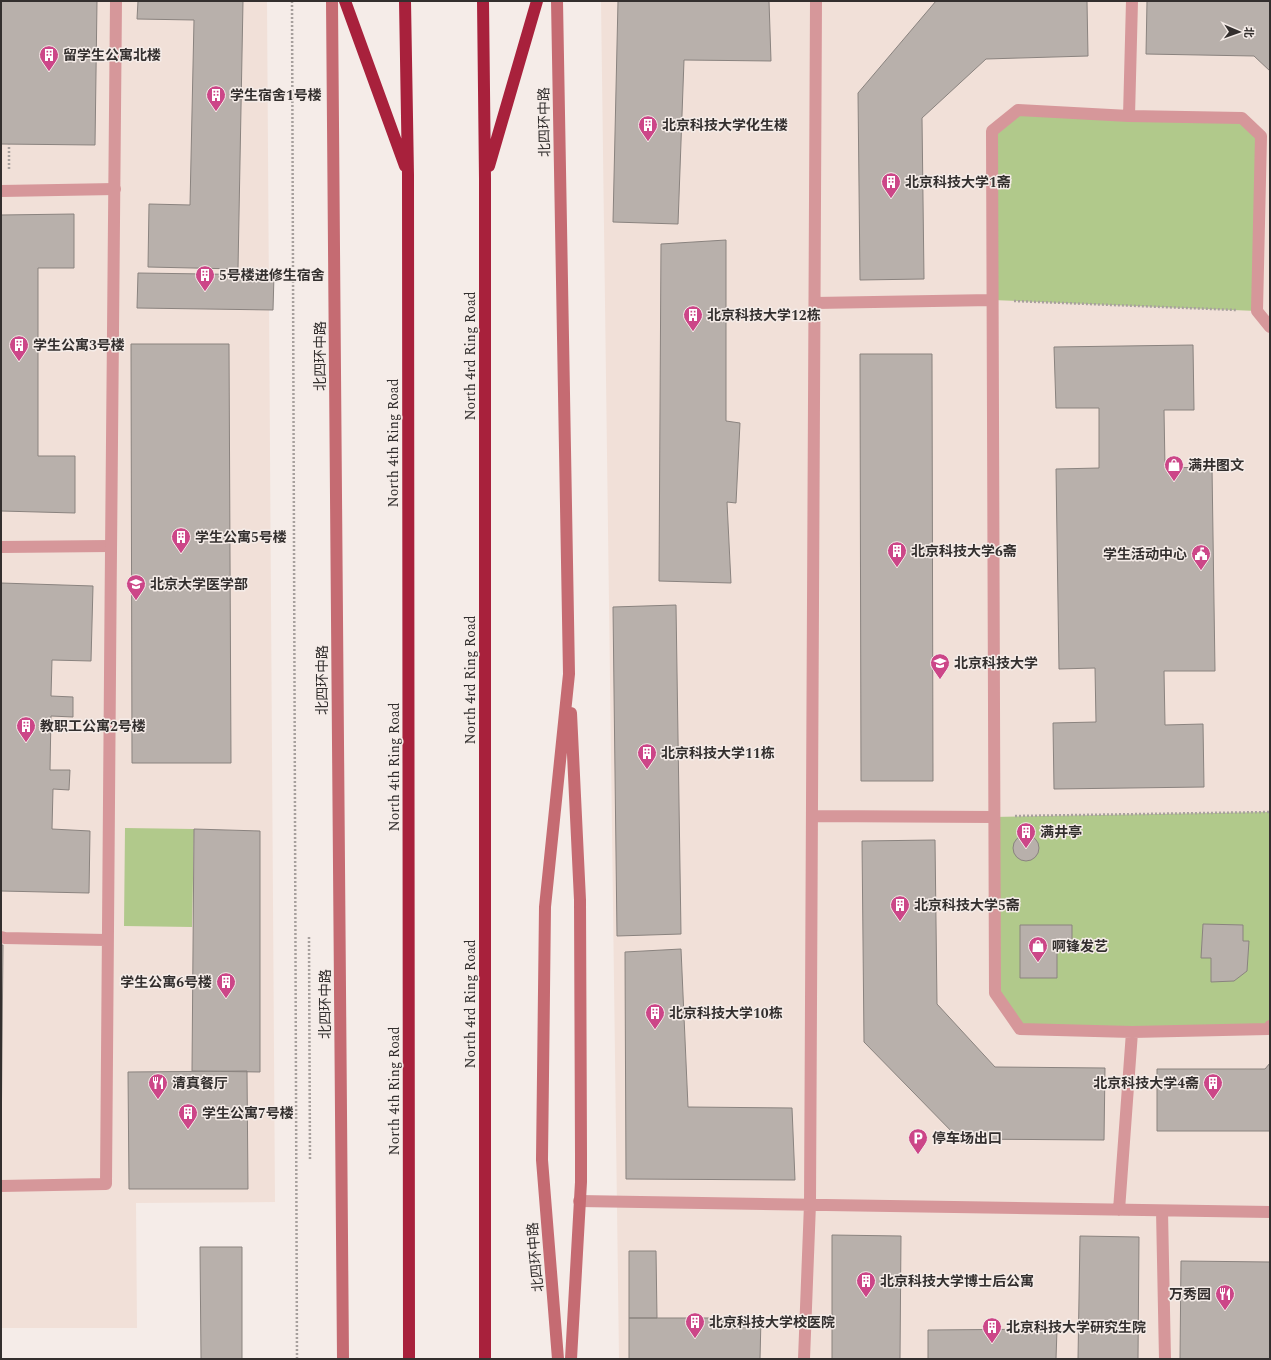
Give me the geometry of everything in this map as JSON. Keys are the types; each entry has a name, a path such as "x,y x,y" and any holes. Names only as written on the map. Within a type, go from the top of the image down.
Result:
{"highway":[{"path":"345,1 408,175"},
{"path":"405,1 408,175"},
{"name":"North 4rd Ring Road","path":"483,1 486,179 485,1359"},
{"path":"486,179 537,1"},
{"name":"North 4th Ring Road","path":"408,175 409,1359"}],"street":[{"path":"1,1186 106,1184 106,940 116,1"},
{"name":"北四环中路","path":"332,1 343,1359"},
{"name":"北四环中路","path":"557,1 569,674 580,900 581,1182 571,1359"},
{"path":"804,1359 810,1204 816,1"},
{"path":"1129,116 1132,1"},
{"path":"1270,328 1257,311 1261,136 1242,118 1129,116 1018,110 992,131 995,994 1020,1029 1132,1032 1268,1029 1270,1026"},
{"path":"5,190 115,189"},
{"path":"815,303 992,300"},
{"path":"1257,311 1270,311"},
{"path":"1,547 111,546"},
{"name":"北四环中路","path":"558,1359 542,1160 545,907 569,674"},
{"path":"812,816 994,817"},
{"path":"1,937 106,940"},
{"path":"1119,1210 1132,1032"},
{"path":"579,1201 1270,1212"},
{"path":"1162,1210 1165,1359"}],"path":[{"path":"292,1 297,1359"},
{"path":"5,190 10,144"},
{"path":"992,300 1257,311"},
{"path":"994,817 1270,812"},
{"path":"309,937 310,1161"}],"shaded area":[{"name":"北京大学医学部","path":"1,1 267,1 275,1202 136,1203 137,1328 1,1328"},
{"name":"北京科技大学","path":"601,1 1270,1 1270,1359 619,1359"}],"green space":[{"path":"1018,110 1242,118 1261,136 1257,311 992,300 992,131"},
{"path":"1270,812 1270,1026 1020,1029 995,993 994,817"},
{"path":"125,828 194,829 192,927 124,926"}],"building":[{"name":"留学生公寓北楼","path":"1,1 97,1 95,145 1,144"},
{"name":"学生宿舍1号楼","path":"138,1 243,1 238,269 148,267 149,204 190,205 194,20 137,19"},
{"name":"北京科技大学化生楼","path":"618,1 769,1 771,61 684,60 678,224 613,222"},
{"name":"北京科技大学1斋","path":"936,1 1087,1 1088,56 986,59 922,118 924,279 860,280 858,93"},
{"path":"1147,1 1270,1 1270,71 1254,56 1146,54"},
{"name":"学生公寓3号楼","path":"74,214 74,268 38,268 38,456 75,456 75,513 1,511 1,215"},
{"name":"北京科技大学12栋","path":"726,240 726,421 740,423 736,503 727,502 731,583 659,581 661,244"},
{"name":"5号楼进修生宿舍","path":"138,273 274,275 273,310 137,308"},
{"name":"学生公寓5号楼","path":"131,344 229,344 231,763 132,763"},
{"path":"1193,345 1194,410 1164,410 1165,468 1212,467 1215,671 1164,671 1165,725 1203,724 1204,787 1054,789 1053,723 1096,722 1095,668 1059,669 1056,469 1099,468 1099,408 1056,408 1054,347"},
{"name":"北京科技大学6斋","path":"860,354 932,354 933,781 861,781"},
{"name":"教职工公寓2号楼","path":"1,583 93,586 91,661 52,660 51,696 73,697 73,717 51,716 50,770 70,770 69,790 53,789 52,829 90,831 89,893 1,891"},
{"name":"北京科技大学11栋","path":"676,605 681,934 617,936 613,607"},
{"name":"学生公寓6号楼","path":"194,829 260,831 260,1072 192,1071"},
{"name":"满井亭","path":"1026,835 1035,839 1039,848 1035,857 1026,861 1017,857 1013,848 1017,839"},
{"name":"北京科技大学5斋","path":"935,840 937,1004 995,1067 1105,1068 1104,1140 959,1139 864,1042 862,841"},
{"path":"1203,924 1243,925 1243,941 1249,941 1247,971 1234,981 1211,982 1211,958 1201,958"},
{"name":"啊锋发艺","path":"1020,925 1072,925 1072,948 1057,949 1057,978 1020,978"},
{"path":"1,945 3,945 1,1155"},
{"name":"北京科技大学10栋","path":"681,949 688,1107 792,1108 795,1180 626,1179 625,952"},
{"name":"北京科技大学4斋","path":"1270,1063 1270,1131 1157,1131 1157,1069 1265,1069"},
{"name":"学生公寓7号楼","path":"247,1071 248,1189 129,1189 128,1072"},
{"name":"北京科技大学博士后公寓","path":"832,1235 901,1236 900,1359 832,1359"},
{"path":"1080,1236 1139,1237 1138,1359 1078,1359"},
{"path":"200,1247 242,1247 242,1359 201,1359"},
{"path":"629,1251 656,1251 657,1318 629,1318"},
{"name":"万秀园","path":"1181,1261 1270,1262 1270,1359 1180,1359"},
{"name":"北京科技大学校医院","path":"629,1318 761,1318 760,1359 629,1359"},
{"name":"北京科技大学研究生院","path":"1057,1329 1056,1359 928,1359 928,1330"}],"place":[{"name":"留学生公寓北楼","path":"49,72"},
{"name":"学生宿舍1号楼","path":"216,112"},
{"name":"北京科技大学化生楼","path":"648,142"},
{"name":"北京科技大学1斋","path":"891,199"},
{"name":"5号楼进修生宿舍","path":"205,292"},
{"name":"北京科技大学12栋","path":"693,332"},
{"name":"学生公寓3号楼","path":"19,362"},
{"name":"满井图文","path":"1174,482"},
{"name":"学生公寓5号楼","path":"181,554"},
{"name":"北京科技大学6斋","path":"897,568"},
{"name":"学生活动中心","path":"1201,571"},
{"name":"北京大学医学部","path":"136,601"},
{"name":"北京科技大学","path":"940,680"},
{"name":"教职工公寓2号楼","path":"26,743"},
{"name":"北京科技大学11栋","path":"647,770"},
{"name":"满井亭","path":"1026,849"},
{"name":"北京科技大学5斋","path":"900,922"},
{"name":"啊锋发艺","path":"1038,963"},
{"name":"学生公寓6号楼","path":"226,999"},
{"name":"北京科技大学10栋","path":"655,1030"},
{"name":"清真餐厅","path":"158,1100"},
{"name":"北京科技大学4斋","path":"1213,1100"},
{"name":"学生公寓7号楼","path":"188,1130"},
{"name":"停车场出口","path":"918,1155"},
{"name":"北京科技大学博士后公寓","path":"866,1298"},
{"name":"万秀园","path":"1225,1311"},
{"name":"北京科技大学校医院","path":"695,1339"},
{"name":"北京科技大学研究生院","path":"992,1344"}]}
